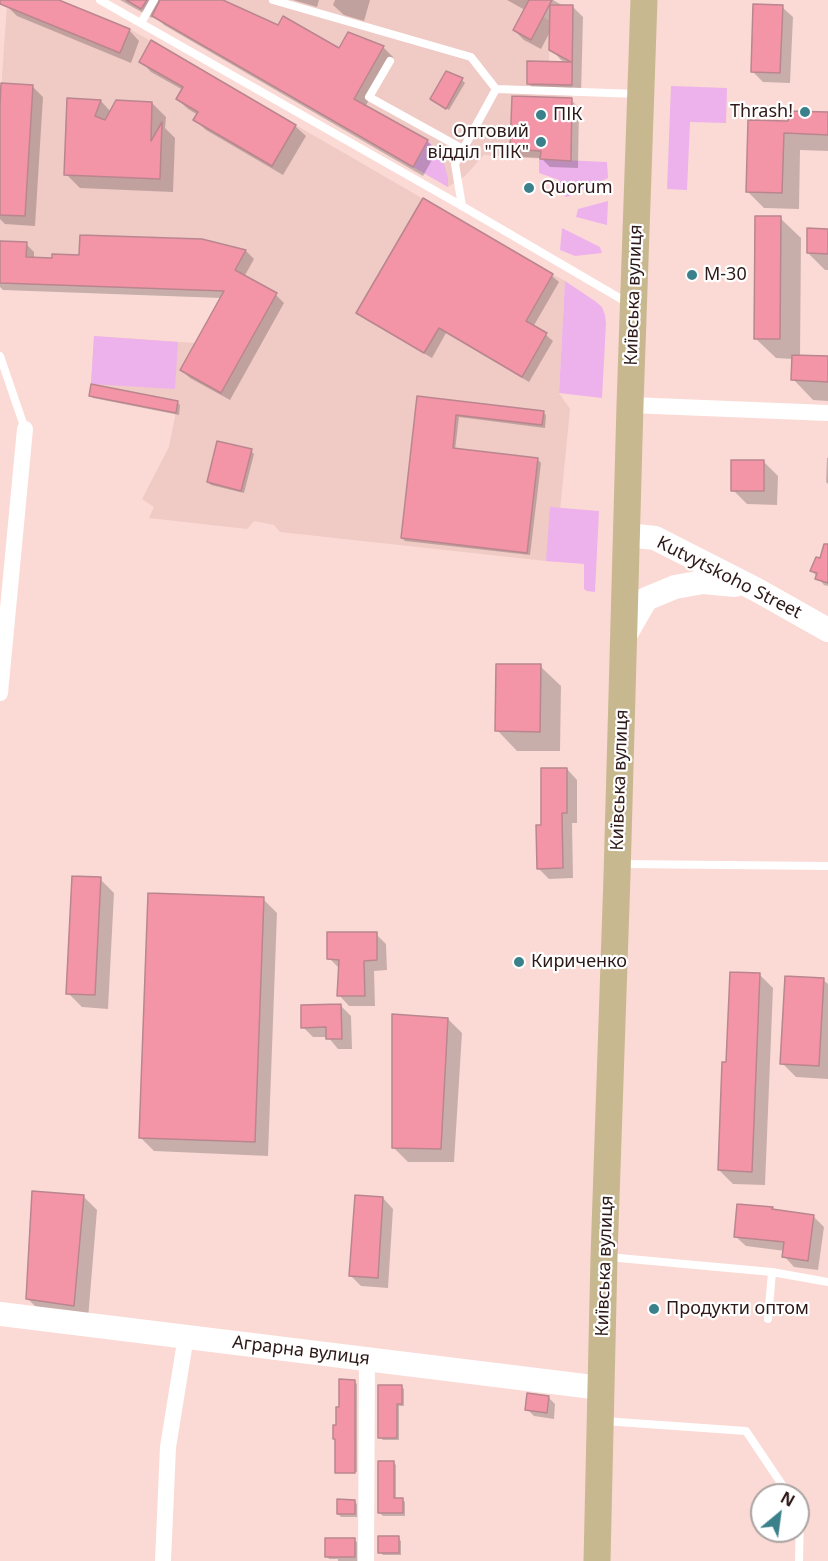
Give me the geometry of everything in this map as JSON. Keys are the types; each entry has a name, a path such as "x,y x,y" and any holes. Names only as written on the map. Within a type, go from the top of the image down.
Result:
{"main road":[{"name":"Київська вулиця","path":"597,1561 604,1257 644,0"}],"street":[{"path":"630,405 828,413"},
{"path":"0,693 25,429"},
{"name":"Kutvytskoho Street","path":"627,534 655,538 757,590 828,630"},
{"path":"624,637 646,599 675,587 703,582 727,583 757,590"},
{"name":"Аграрна вулиця","path":"0,1314 601,1388"},
{"path":"163,1561 168,1448 186,1336"},
{"path":"366,1561 367,1359"}],"lane":[{"path":"100,0 633,306"},
{"path":"141,23 154,0"},
{"path":"273,0 471,57 496,89"},
{"path":"390,61 369,97 463,149"},
{"path":"462,206 455,164 496,89"},
{"path":"496,89 641,94"},
{"path":"0,356 25,429"},
{"path":"617,864 828,866"},
{"path":"604,1257 772,1272 828,1282"},
{"path":"768,1319 772,1272"},
{"path":"600,1421 746,1431 781,1483"},
{"path":"799,1543 799,1561"}],"shaded area":[{"path":"14,0 59,0 130,29 565,281 559,393 570,409 555,562 280,532 274,525 254,521 247,529 149,518 154,507 142,499 169,447 178,401 91,384 94,336 195,343 223,291 0,283 0,106 7,4"},
{"path":"125,0 553,0 543,17 550,21 549,61 527,61 527,83 572,85 571,161 484,155 465,176 448,187"},
{"path":"671,86 727,88 726,123 690,122 687,190 667,189"},
{"path":"428,140 443,160 448,187 413,167"},
{"path":"539,159 607,162 608,178 567,197 560,194 559,180 539,173"},
{"path":"608,201 607,225 576,217 578,209"},
{"path":"562,228 600,247 602,253 575,256 560,250"},
{"path":"565,281 595,301 602,307 605,315 602,398 559,393"},
{"path":"94,336 178,342 175,389 91,384"},
{"path":"550,507 599,511 595,592 584,589 584,564 546,561"}],"building":[{"path":"0,0 59,0 130,29 120,53 0,4"},
{"path":"126,0 147,0 141,9"},
{"path":"160,0 223,0 278,25 283,16 339,48 348,32 384,46 354,99 428,140 413,167 152,16"},
{"path":"529,0 552,0 531,40 513,30"},
{"path":"753,4 783,5 780,73 751,72"},
{"path":"550,5 573,5 572,85 527,84 527,61 571,62 549,50"},
{"path":"151,40 296,125 272,166 193,120 198,112 176,99 183,87 139,62"},
{"path":"446,71 463,78 446,109 430,99"},
{"path":"1,83 33,85 25,216 0,215"},
{"name":"ПІК","path":"512,96 572,98 571,161 540,159 541,151 510,149"},
{"path":"67,98 101,100 95,116 105,120 116,100 152,102 151,141 162,122 160,179 64,175"},
{"path":"789,111 828,112 828,135 784,133 782,193 746,192 748,120 788,121"},
{"path":"423,198 553,274 526,321 547,333 522,377 439,328 424,353 356,313"},
{"path":"755,216 781,216 780,339 754,339"},
{"path":"807,228 828,229 828,254 807,253"},
{"path":"80,235 202,239 246,250 235,270 277,293 221,393 180,370 224,291 0,283 0,241 27,242 26,257 52,258 52,254 79,255"},
{"path":"792,355 828,356 828,382 791,380"},
{"path":"91,384 178,401 176,413 89,396"},
{"path":"417,396 544,411 542,425 456,415 453,448 538,458 527,553 401,538"},
{"path":"217,441 252,449 241,491 207,482"},
{"path":"731,460 764,460 764,491 731,491"},
{"path":"824,544 828,544 828,583 815,579 817,573 810,571 816,557 820,558"},
{"path":"496,664 541,664 540,732 495,731"},
{"path":"541,768 567,768 567,813 562,813 563,868 537,869 536,825 541,825"},
{"path":"72,876 101,877 95,995 66,994"},
{"path":"148,893 264,897 255,1142 139,1138"},
{"path":"327,932 377,932 377,960 364,961 365,996 337,996 339,960 327,959"},
{"path":"730,972 760,973 752,1172 718,1170 722,1062 726,1062"},
{"path":"785,976 824,978 819,1066 780,1064"},
{"path":"341,1004 342,1039 326,1039 326,1027 301,1028 301,1005"},
{"path":"392,1014 448,1018 441,1149 392,1148"},
{"path":"32,1191 84,1195 74,1306 26,1299"},
{"path":"355,1195 383,1197 378,1278 349,1276"},
{"path":"737,1204 773,1207 772,1209 814,1215 808,1261 782,1257 784,1242 734,1237"},
{"path":"339,1379 355,1380 355,1473 335,1473 333,1425 336,1425 336,1407 339,1407"},
{"path":"378,1385 402,1385 402,1404 397,1404 397,1438 378,1438"},
{"path":"527,1393 549,1396 547,1413 525,1410"},
{"path":"378,1461 394,1461 394,1498 403,1498 403,1513 378,1513"},
{"path":"337,1499 355,1500 355,1514 337,1514"},
{"path":"378,1536 399,1536 399,1553 378,1553"},
{"path":"325,1538 355,1538 355,1557 325,1557"}],"place":[{"name":"Thrash!","path":"805,112"},
{"name":"ПІК","path":"541,115"},
{"name":"Оптовий відділ \"ПІК\"","path":"541,142"},
{"name":"Quorum","path":"529,188"},
{"name":"М-30","path":"692,275"},
{"name":"Кириченко","path":"519,962"},
{"name":"Продукти оптом","path":"654,1309"}]}
